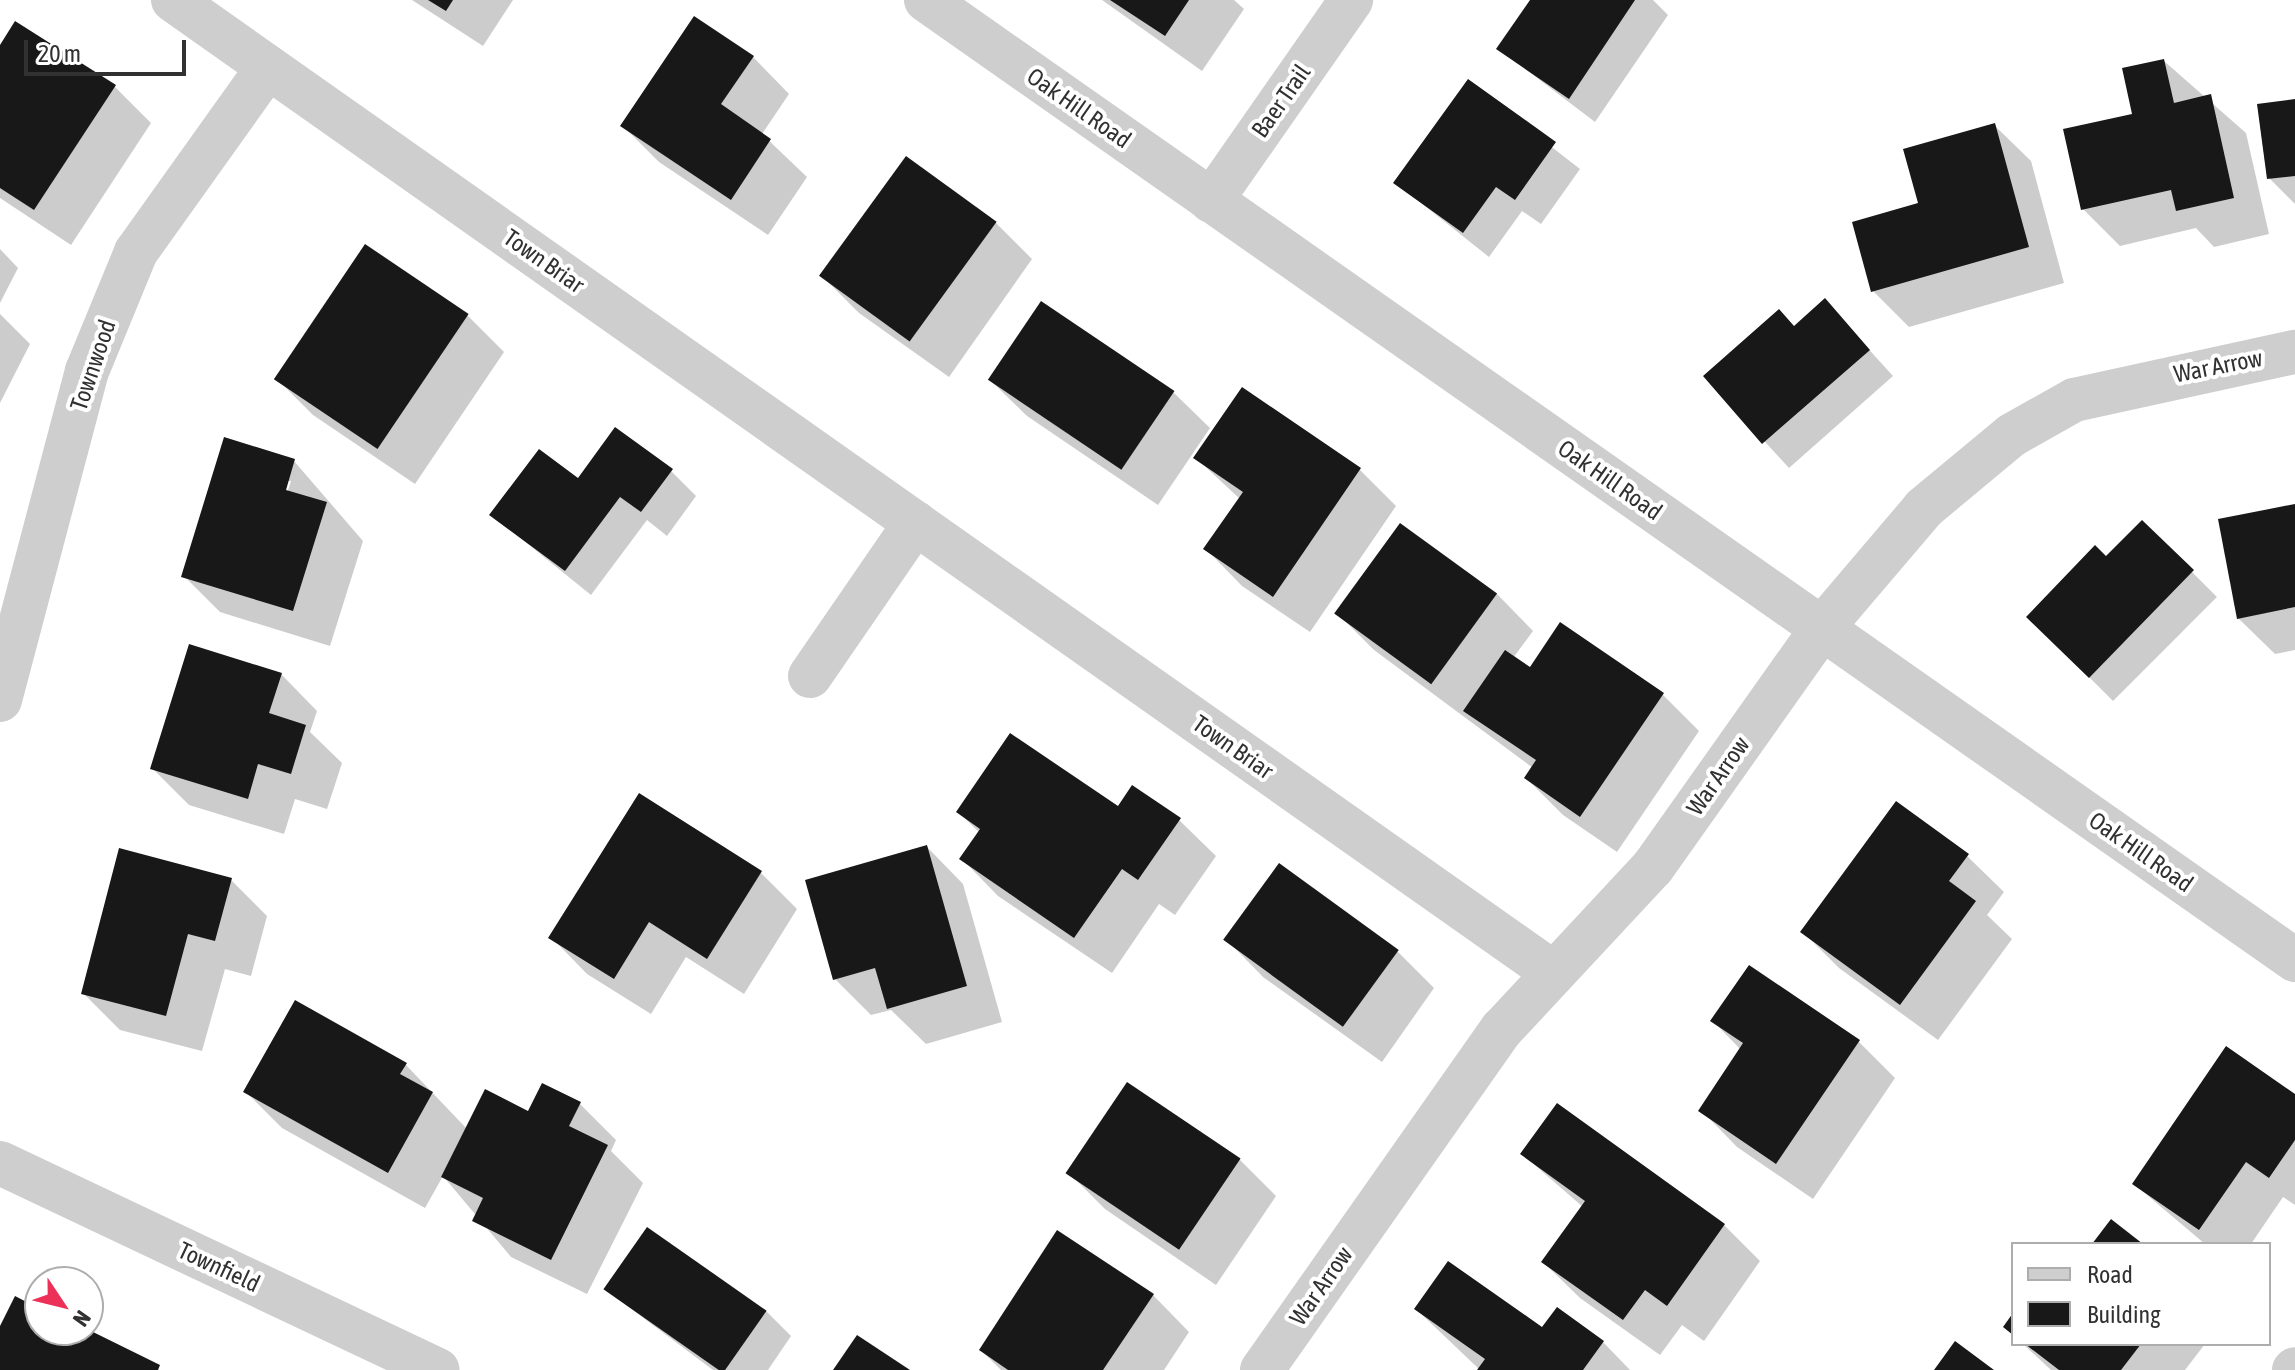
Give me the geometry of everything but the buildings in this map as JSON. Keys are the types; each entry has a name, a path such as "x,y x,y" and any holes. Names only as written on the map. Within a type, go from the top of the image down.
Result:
{"street":[{"name":"Town Briar","path":"173,0 1551,971"},
{"name":"Oak Hill Road","path":"926,0 2295,960"},
{"name":"Baer Trail","path":"1211,201 1351,0"},
{"name":"Townwood","path":"0,700 87,371 136,252 268,67"},
{"name":"War Arrow","path":"1262,1370 1551,971 1653,867 1822,628 1924,508 2012,435 2074,400 2295,352"},
{"path":"810,676 915,523"},
{"name":"Townfield","path":"0,1163 438,1370"}]}
